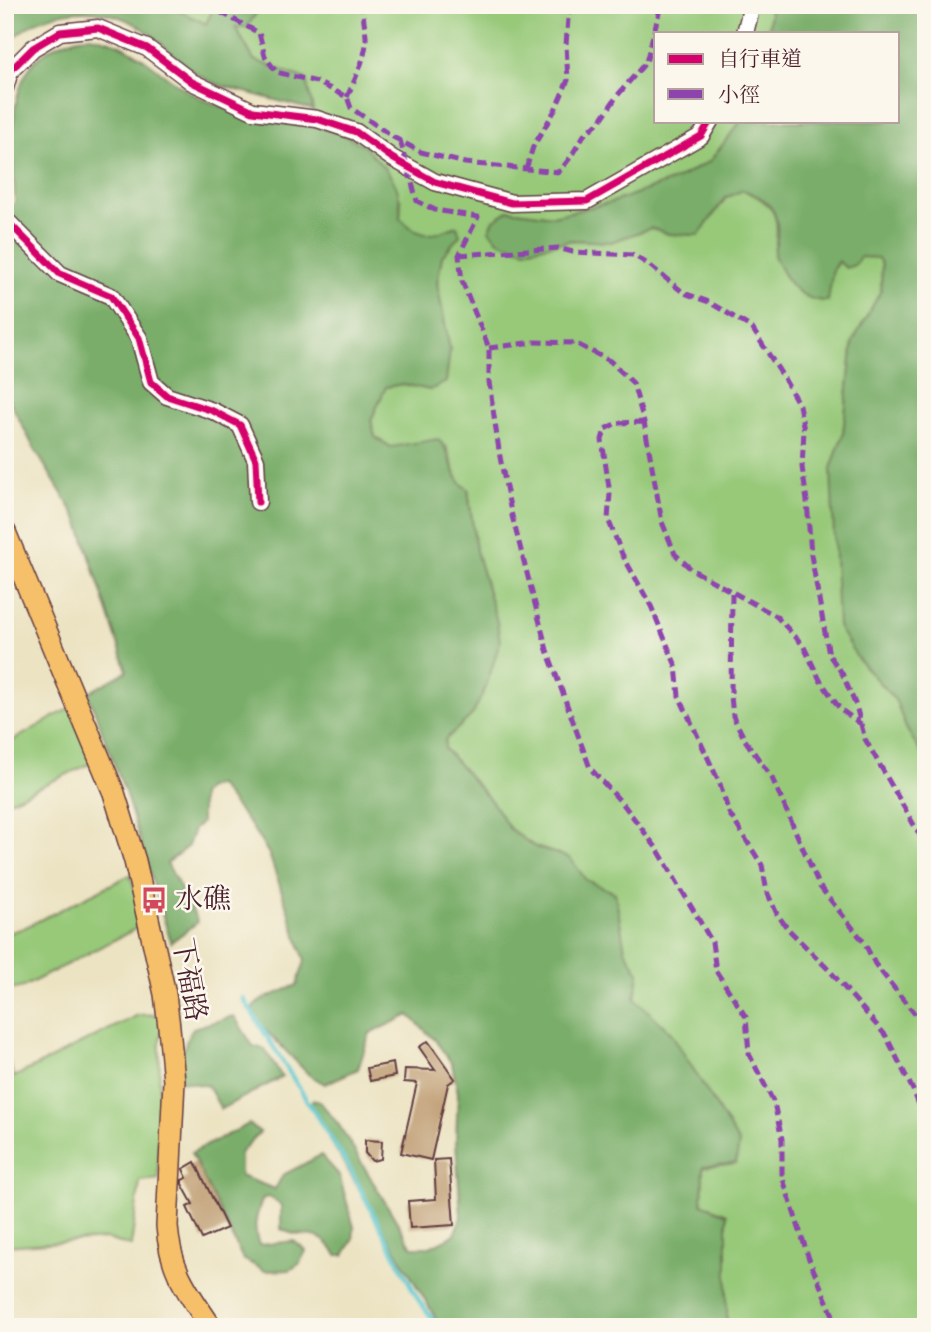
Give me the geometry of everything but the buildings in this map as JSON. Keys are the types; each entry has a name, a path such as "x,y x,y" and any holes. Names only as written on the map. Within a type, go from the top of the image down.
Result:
{"main road":[{"name":"下福路","path":"5,532 114,793 135,861 165,994 171,1040 174,1081 168,1248 178,1276 211,1327"}],"street":[{"path":"745,32 752,5"},
{"path":"5,88 10,71 33,48 60,32 98,28 147,48 192,82 253,111 317,119 356,132 392,158 435,182 512,203 587,201 701,136 709,122"},
{"path":"5,219 60,274 111,296 139,338 151,382 167,396 213,411 240,425 256,460 258,502"}],"green space":[{"path":"5,5 175,5 175,9 206,24 215,5 261,6 247,27 235,27 254,60 306,79 313,110 214,83 194,72 142,28 107,14 88,11 51,16 18,34 5,48"},
{"path":"175,5 215,5 206,24 174,9"},
{"path":"260,5 766,5 770,12 769,32 654,32 654,122 740,122 710,161 677,179 613,202 553,216 509,210 525,250 572,240 611,242 651,228 669,234 699,235 726,198 742,190 763,200 774,214 777,231 774,254 833,269 839,261 860,257 878,257 882,265 881,291 853,341 843,434 831,469 858,659 896,701 906,728 926,761 926,1327 727,1327 727,1214 702,1204 703,1167 736,1163 671,1033 635,999 639,973 625,950 615,893 586,880 570,858 535,847 510,829 492,802 445,749 445,740 473,714 500,642 497,622 476,551 468,489 459,484 446,446 391,447 375,437 371,420 385,387 403,384 430,390 450,350 437,283 442,256 460,235 457,226 427,234 414,230 400,218 401,200 312,124 313,110 306,80 254,60 235,26"},
{"path":"766,5 926,5 926,761 906,728 896,701 858,659 838,627 831,469 843,434 853,341 881,291 882,265 878,258 860,257 855,265 846,268 838,261 833,269 828,301 812,299 800,293 789,283 775,257 777,228 774,213 765,201 743,190 725,198 699,235 669,234 651,228 611,242 572,240 525,250 500,242 489,230 494,220 509,210 553,216 613,202 677,179 710,161 740,122 900,122 900,32 769,32 770,12"},
{"path":"90,36 133,52 178,85 211,102 253,114 318,126 359,143 393,181 399,194 400,218 408,225 427,234 457,226 460,235 442,256 437,283 450,350 446,382 430,390 403,384 386,387 371,420 375,437 391,447 438,439 458,479 468,489 476,551 497,622 500,642 486,687 473,714 445,740 445,749 492,802 510,829 535,847 570,858 586,880 615,893 625,950 639,973 635,999 671,1033 739,1143 736,1163 703,1167 702,1204 727,1214 727,1327 439,1327 310,1106 313,1099 321,1103 339,1125 412,1247 430,1247 454,1235 461,1217 456,1141 458,1093 452,1064 435,1040 409,1015 370,1033 358,1069 325,1084 309,1075 258,1022 253,1015 253,1007 261,1000 297,985 305,961 269,854 249,823 218,785 207,788 201,795 201,823 194,829 188,846 167,863 198,922 171,942 126,795 88,693 127,671 78,520 34,448 5,392 5,216 15,202 13,146 18,95 26,74 40,56 61,43"},
{"path":"75,705 96,761 5,803 5,745"},
{"path":"130,875 145,924 23,987 5,991 5,934 24,928"},
{"path":"164,1014 160,1040 158,1179 140,1181 131,1246 106,1239 5,1246 5,1050 14,1077 138,1015"},
{"path":"234,1016 253,1046 265,1049 282,1077 221,1109 208,1086 180,1081 181,1059 193,1028"},
{"path":"249,1124 260,1132 240,1153 240,1176 275,1189 283,1175 321,1155 339,1175 354,1227 353,1240 344,1255 337,1255 317,1237 298,1235 281,1229 281,1205 270,1197 263,1198 257,1216 255,1227 259,1245 294,1241 306,1251 299,1264 290,1270 265,1271 243,1259 191,1153"}],"waterway":[{"path":"243,998 351,1171 419,1301 439,1327"}],"marked path":[{"path":"207,5 259,33 265,56 276,72 317,82 347,97 351,108 393,137 421,152 465,163 559,172 584,135 601,120 646,62 661,5"},
{"path":"347,97 365,51 363,5"},
{"path":"526,169 533,147 555,110 568,80 566,45 569,5"},
{"path":"400,140 417,201 435,210 478,217 459,255 462,281 489,348 489,382 500,457 511,512 547,650 590,768 623,804 658,850 712,942 716,971 746,1017 749,1054 774,1103 782,1139 782,1176 809,1259 835,1320 841,1327"},
{"path":"459,255 558,248 573,252 633,255 684,293 709,302 752,328 799,405 804,430 802,467 811,555 829,655 842,673 856,706 865,739 926,846"},
{"path":"489,348 534,342 575,343 610,361 633,383 644,422 662,522 675,554 691,569 776,616 803,645 820,680 840,709 861,724"},
{"path":"644,422 617,423 605,429 602,440 610,494 608,519 622,554 651,606 676,666 679,696 720,784 729,813 762,865 767,892 777,914 886,1036 926,1122"},
{"path":"732,593 733,716 745,740 772,778 820,887 864,942 875,964 926,1028"}],"cycle path":[{"path":"5,88 10,71 33,48 60,32 98,28 147,48 192,82 253,111 317,119 356,132 392,158 435,182 512,203 587,201 701,136 709,122"},
{"path":"5,219 60,274 111,296 139,338 151,382 167,396 213,411 240,425 256,460 258,502"}],"place":[{"name":"水礁","path":"154,900"}]}
